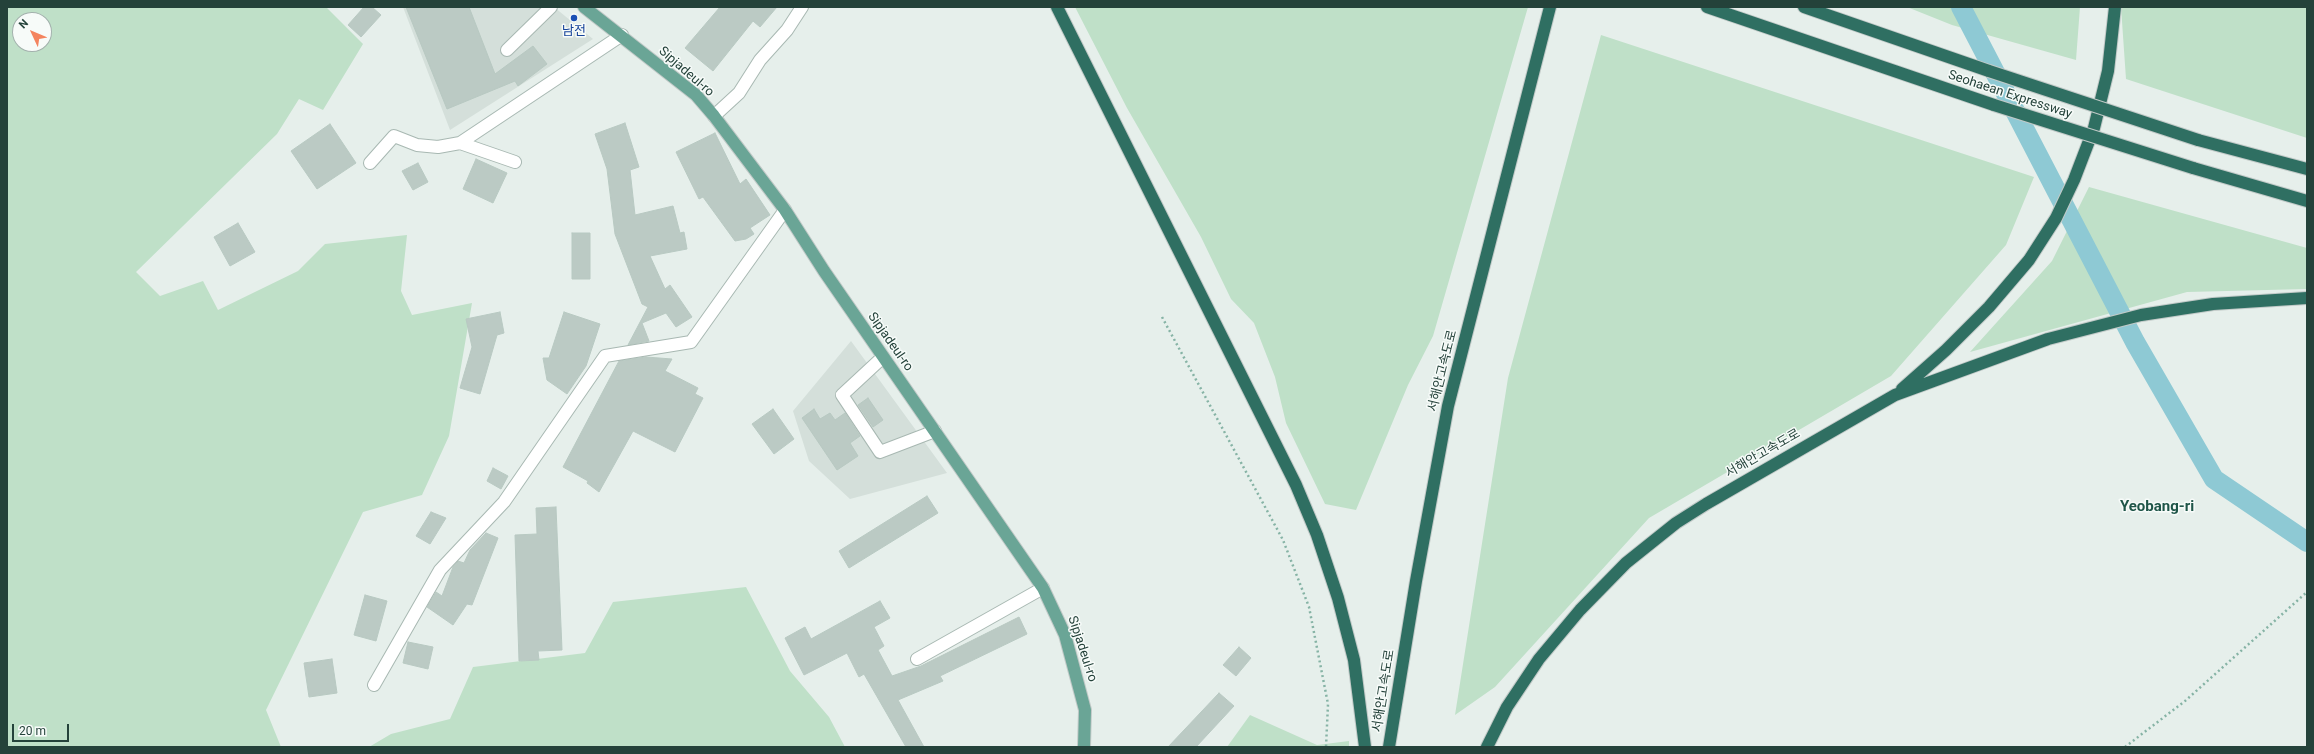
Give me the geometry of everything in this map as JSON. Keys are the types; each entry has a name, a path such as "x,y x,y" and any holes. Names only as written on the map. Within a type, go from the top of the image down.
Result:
{"highway":[{"path":"1057,7 1296,485 1317,535 1338,598 1354,660 1365,747"},
{"name":"서해안고속도로","path":"1389,747 1416,581 1448,406 1550,7"},
{"name":"Seohaean Expressway","path":"1707,7 1994,105 2193,168 2307,201"},
{"name":"Seohaean Expressway","path":"1804,7 2198,140 2307,170"},
{"path":"1895,395 1946,350 1989,307 2028,260 2056,218 2074,180 2094,128 2108,71 2114,7"},
{"path":"1895,395 2048,338 2110,324 2141,315 2213,304 2307,298"},
{"name":"서해안고속도로","path":"1486,747 1507,707 1539,659 1580,610 1626,563 1676,523 1706,504 1895,395"}],"main road":[{"name":"Sipjadeul-ro","path":"584,7 622,35 696,95 714,116 785,210 824,271 1043,588 1065,635 1085,710 1084,747"}],"street":[{"path":"507,50 551,7"},
{"path":"714,116 739,93 760,60 787,30 802,7"},
{"path":"370,163 394,136 417,145 438,147 460,142 622,35"},
{"path":"460,142 515,162"},
{"path":"374,685 440,570 504,502 605,356 691,342 785,210"},
{"path":"883,357 842,395 880,452 935,431"},
{"path":"917,659 1043,588"}],"path":[{"path":"1162,317 1283,540 1309,607 1328,704 1326,747"},
{"path":"2125,747 2185,701 2307,592"}],"shaded area":[{"path":"403,7 554,7 593,39 450,130"},
{"path":"851,341 947,473 850,499 809,461 793,411"}],"green space":[{"path":"7,7 326,7 363,44 323,110 299,99 277,134 136,272 160,296 203,281 218,310 298,271 325,244 407,235 401,291 412,315 472,303 449,436 422,495 363,512 266,710 281,747 7,747"},
{"path":"1075,7 1528,7 1433,336 1408,385 1356,510 1325,504 1286,423 1275,377 1254,323 1231,299 1201,237 1127,108"},
{"path":"1907,7 2080,7 2076,60 1952,25"},
{"path":"2121,7 2307,7 2307,138 2126,79"},
{"path":"1601,35 2034,177 2006,245 1891,376 1649,518 1495,687 1455,715 1508,378"},
{"path":"2089,187 2307,248 2307,289 2187,292 1970,352 2052,261"},
{"path":"746,587 790,671 829,717 845,747 369,747 391,734 450,719 473,667 585,653 613,602"},
{"path":"1250,715 1317,745 1349,741 1349,747 1227,747"}],"building":[{"path":"364,7 372,7 381,15 361,37 348,25"},
{"path":"406,7 469,7 495,74 533,46 547,64 518,86 515,81 447,109"},
{"path":"720,7 777,7 760,27 753,21 713,71 685,48"},
{"path":"625,123 639,167 630,170 635,215 673,206 680,233 684,232 687,249 650,256 665,289 670,285 692,317 676,327 666,313 642,323 649,341 628,345 648,307 642,304 615,234 607,169 595,134"},
{"path":"330,124 356,163 317,189 291,151"},
{"path":"715,133 740,184 746,179 770,215 750,228 754,234 746,239 735,241 703,197 699,199 676,152"},
{"path":"476,159 507,173 493,203 463,189"},
{"path":"418,163 428,182 413,190 402,171"},
{"path":"238,223 255,252 230,266 214,237"},
{"path":"572,233 590,233 590,279 572,279"},
{"path":"500,312 504,333 497,335 480,394 460,388 472,347 466,319"},
{"path":"564,312 600,324 586,366 567,394 547,380 543,358 549,358"},
{"path":"646,357 672,359 665,371 698,388 695,394 703,398 675,452 633,431 599,492 587,483 588,481 563,467 619,361"},
{"path":"868,398 883,420 873,427 858,405"},
{"path":"773,409 794,439 774,454 752,424"},
{"path":"814,409 820,419 830,413 835,420 845,413 860,436 850,443 858,456 837,470 802,418"},
{"path":"493,468 508,476 501,489 487,481"},
{"path":"927,496 938,513 849,568 839,551"},
{"path":"556,507 562,650 538,651 539,660 519,661 515,535 537,534 536,508"},
{"path":"431,512 446,518 430,544 416,536"},
{"path":"486,533 498,538 472,605 467,604 453,625 427,607 436,592 442,596 453,567 458,561 464,563 470,550"},
{"path":"365,595 387,601 376,641 354,635"},
{"path":"880,601 890,618 874,627 884,646 878,650 892,676 921,666 1019,617 1027,634 940,676 943,681 898,700 924,747 906,747 864,674 859,677 847,653 804,675 785,638 805,627 811,639"},
{"path":"408,642 433,647 428,669 403,663"},
{"path":"1239,647 1251,658 1236,676 1223,665"},
{"path":"332,659 337,693 309,697 304,663"},
{"path":"1219,693 1234,706 1196,747 1168,747"}],"waterway":[{"path":"1961,7 2135,342 2214,479 2307,542"}],"place":[{"name":"남전","path":"574,18"}],"district":[{"name":"Yeobang-ri","path":"2157,507"}]}
